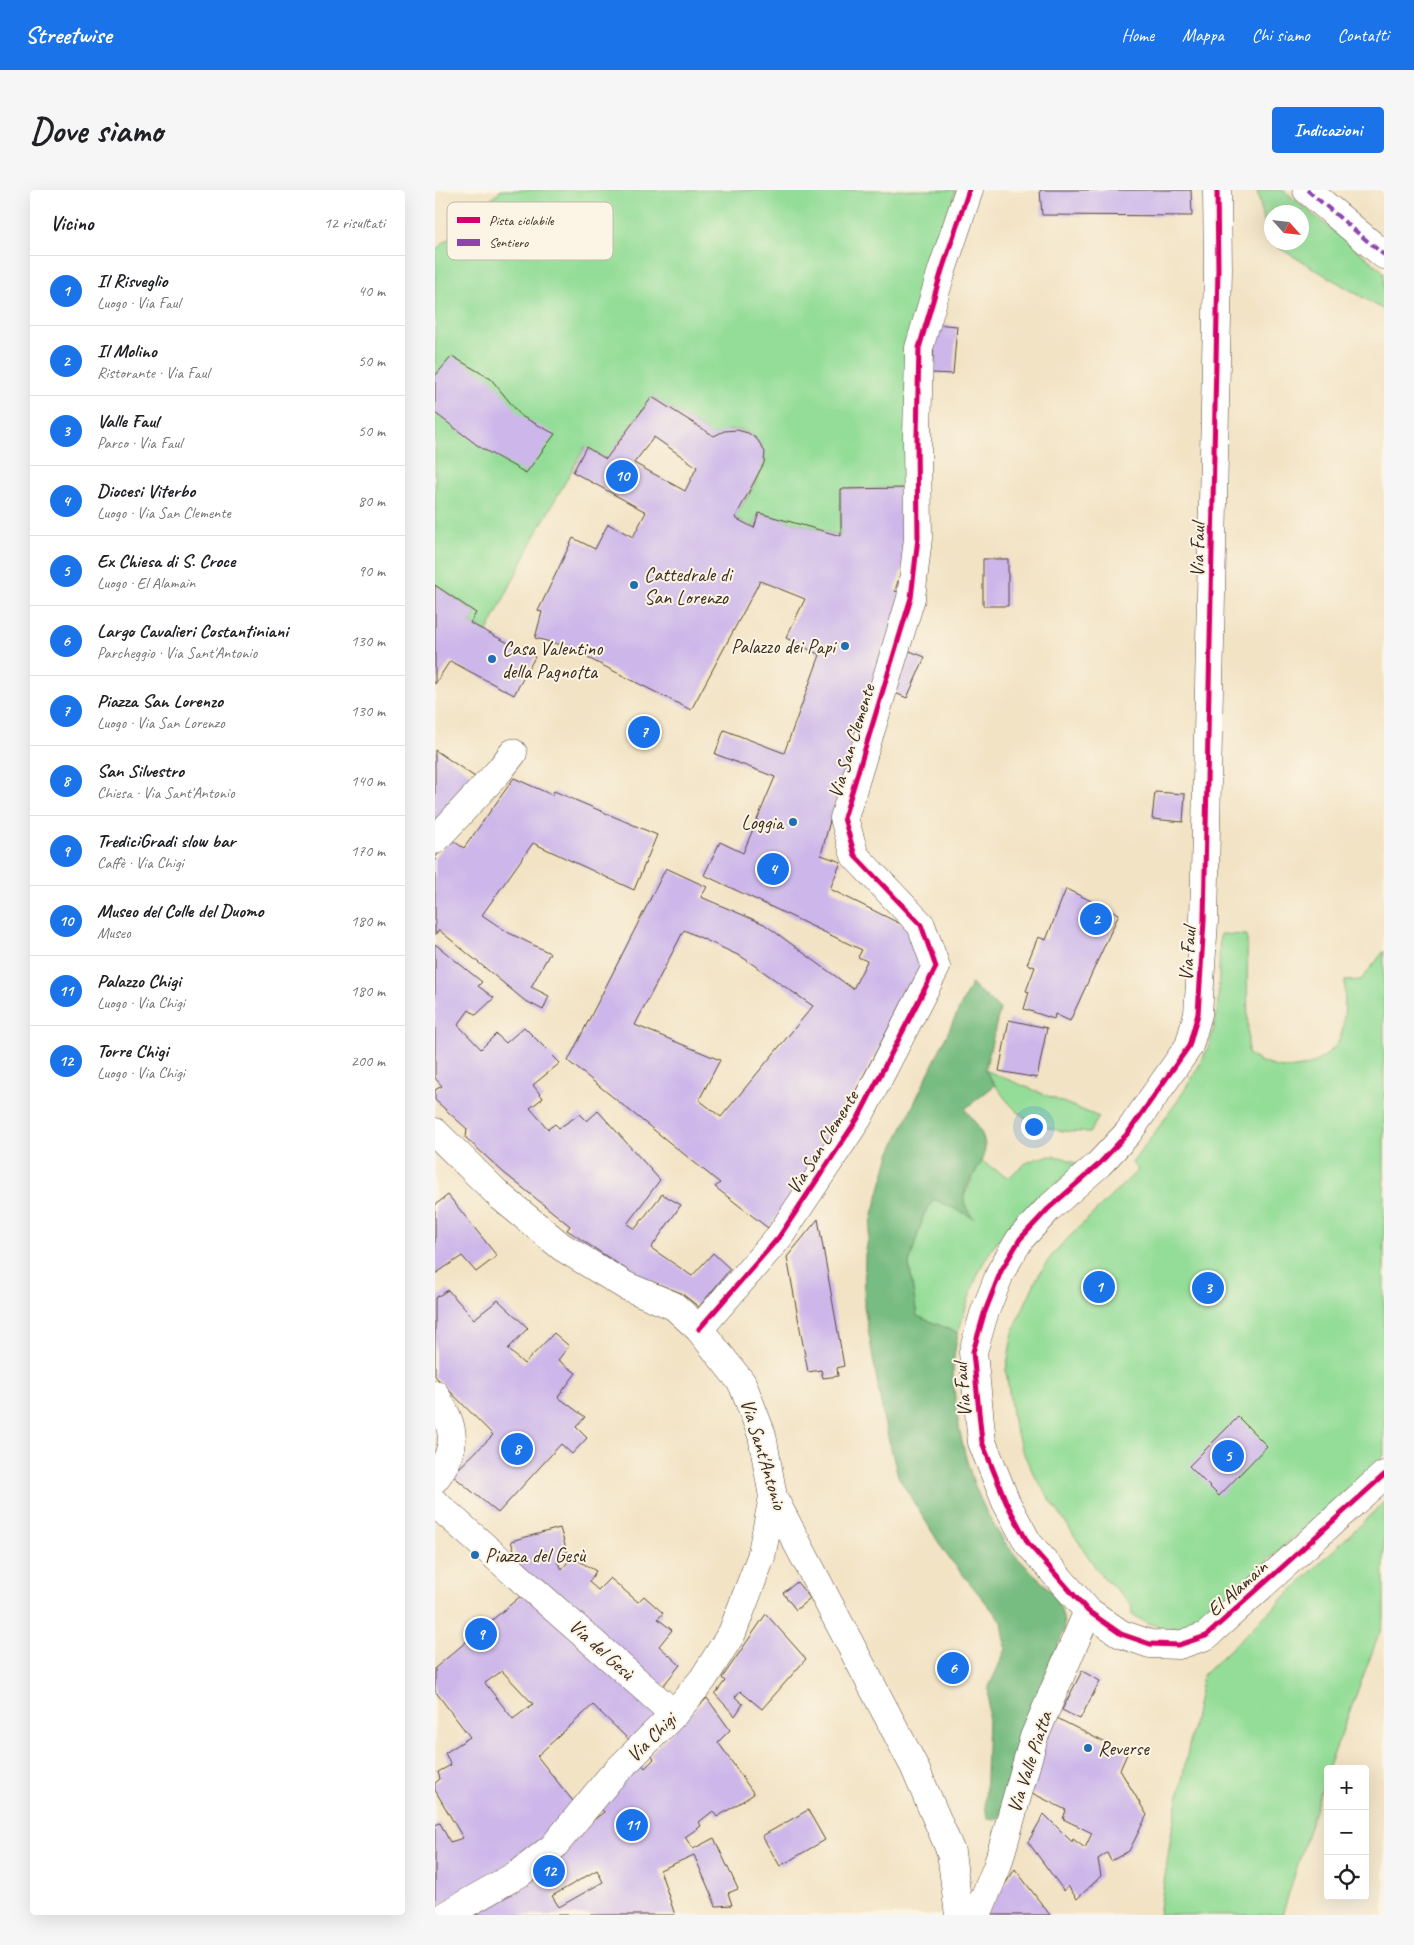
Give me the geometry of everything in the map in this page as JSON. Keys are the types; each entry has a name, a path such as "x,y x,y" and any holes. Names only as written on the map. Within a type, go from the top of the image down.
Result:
{"street":[{"name":"Via San Clemente","path":"699,1329 779,1237 858,1118 936,967 921,924 855,856 844,818 911,598 918,538 917,437 919,348 942,270 969,190"},
{"name":"Via Faul","path":"1088,1610 1028,1543 1006,1502 982,1442 973,1352 984,1314 1001,1270 1020,1239 1048,1209 1099,1164 1129,1133 1189,1046 1198,1014 1205,901 1218,269 1217,190"},
{"path":"1307,190 1384,255"},
{"path":"435,840 499,771 513,753"},
{"name":"Via Sant'Antonio","path":"435,1132 500,1196 562,1246 626,1286 674,1306 699,1329 742,1383 762,1435 773,1497 914,1766 951,1852 959,1915"},
{"path":"435,1394 449,1417 453,1445 439,1473"},
{"name":"El Alamain","path":"1088,1610 1121,1634 1150,1644 1179,1646 1206,1636 1384,1475"},
{"name":"Via Chigi","path":"446,1915 520,1873 553,1847 610,1778 674,1714 703,1679 732,1633 761,1557 773,1497"},
{"name":"Via del Gesù","path":"435,1503 674,1714"},
{"name":"Via Valle Piatta","path":"977,1915 997,1867 1034,1737 1088,1610"}],"green space":[{"path":"501,190 955,190 907,488 841,489 841,536 759,513 754,528 735,518 759,473 762,450 758,441 748,433 740,430 722,432 714,436 652,397 606,459 585,447 537,532 487,632 470,623 476,613 435,585 435,251 447,240 447,260 613,260 613,202 488,202"},
{"path":"1257,190 1283,190 1301,205 1264,205 1264,220"},
{"path":"1309,211 1384,272 1384,310 1283,250 1309,250"},
{"path":"1220,934 1247,935 1248,1054 1257,1060 1277,1067 1298,1068 1308,1065 1318,1061 1335,1046 1340,1039 1343,1029 1345,981 1361,980 1384,951 1384,1456 1198,1623 1179,1628 1164,1628 1132,1615 1131,1604 1100,1574 1035,1477 1022,1450 1013,1421 1006,1370 1012,1336 1037,1278 1049,1259 1062,1244 1138,1170 1132,1163 1178,1100 1207,1049 1216,1021"},
{"path":"971,984 1000,1009 985,1070 995,1085 965,1109 983,1136 985,1151 982,1161 966,1188 964,1198 966,1207 974,1218 934,1199 924,1214 909,1264 917,1316 958,1333 953,1371 958,1419 968,1465 985,1510 1011,1550 1053,1595 1063,1616 1064,1630 1026,1726 999,1819 994,1820 987,1818 985,1805 989,1687 1006,1649 1002,1622 945,1553 898,1476 884,1421 864,1306 865,1255 873,1214 890,1154"},
{"path":"985,1070 1099,1117 1090,1132 1070,1132 1039,1125 1016,1111"},
{"path":"1054,1156 1080,1165 1050,1188 1009,1227 997,1242 978,1274 958,1333 917,1316 909,1264 924,1214 934,1199 972,1217 964,1209 963,1198 981,1161 1009,1178 1019,1168 1029,1162"},
{"path":"1384,1502 1384,1621 1330,1765 1324,1765 1324,1782 1282,1915 1159,1915 1172,1830 1203,1675"}],"building":[{"path":"1040,190 1191,190 1192,216 1042,215"},
{"path":"935,324 957,326 953,374 932,373"},
{"path":"452,356 491,379 521,416 555,434 526,473 481,448 435,413 435,376"},
{"path":"652,397 714,436 724,431 737,430 748,433 757,439 765,452 764,463 735,518 754,528 759,513 841,536 841,489 907,488 906,554 895,591 904,594 883,665 836,798 821,855 841,862 830,889 913,930 924,960 827,1146 768,1228 715,1187 720,1183 568,1061 666,868 707,887 701,897 764,924 853,989 867,961 858,957 862,950 704,875 720,842 743,853 775,777 715,754 724,730 784,753 820,655 786,638 805,599 760,581 691,710 562,645 535,638 542,612 538,611 573,538 595,549 608,524 633,537 646,512 573,472 586,447 606,459","holes":["654,437 697,467 685,491 634,463","684,930 742,957 813,1006 721,1117 699,1100 720,1060 635,1025"]},
{"path":"983,559 1008,559 1008,606 983,606"},
{"name":"Casa Valentino della Pagnotta","path":"435,585 476,613 470,623 535,657 514,695 450,661 435,684"},
{"path":"907,650 925,657 907,698 888,690"},
{"path":"435,750 475,777 435,827"},
{"path":"514,778 552,795 554,791 657,835 634,890 533,843 482,915 509,933 550,953 531,987 549,996 543,1010 524,1000 439,930 435,935 435,858 450,839 464,848"},
{"path":"1155,792 1185,794 1183,822 1152,819"},
{"path":"1066,889 1119,914 1070,1021 1055,1014 1054,1019 1024,1009 1029,992 1026,991 1035,967 1027,964 1038,937 1046,940"},
{"path":"435,944 482,982 478,986 494,998 476,1015 469,1010 458,1025 481,1049 496,1034 506,1043 524,1027 560,1063 533,1085 543,1098 530,1108 548,1129 555,1124 559,1128 580,1114 587,1121 598,1111 660,1180 627,1224 635,1229 662,1194 681,1205 651,1248 692,1276 713,1253 730,1269 699,1307 681,1293 633,1274 567,1230 570,1226 503,1172 466,1138 467,1129 435,1100 435,1090 442,1086 435,1078"},
{"path":"1009,1020 1047,1028 1037,1078 999,1071"},
{"path":"448,1195 497,1256 476,1272 462,1256 435,1274 435,1205"},
{"path":"818,1219 844,1366 837,1368 838,1376 823,1378 821,1370 808,1372 787,1257"},
{"path":"448,1290 474,1319 498,1300 528,1328 508,1349 524,1364 554,1333 569,1346 558,1360 576,1373 558,1397 585,1417 576,1427 587,1438 572,1454 561,1444 498,1513 452,1475 493,1435 435,1376 435,1298"},
{"path":"1238,1417 1267,1446 1219,1496 1189,1466"},
{"path":"560,1528 567,1552 557,1562 562,1569 572,1557 596,1571 589,1582 598,1590 610,1578 638,1602 644,1596 663,1613 658,1619 672,1630 659,1646 680,1665 658,1692 520,1569 511,1541"},
{"path":"797,1582 810,1598 796,1610 783,1593"},
{"path":"529,1589 663,1716 632,1743 593,1705 537,1756 576,1805 554,1840 435,1907 435,1825 440,1823 450,1842 463,1838 435,1790 435,1783 440,1779 438,1772 451,1765 445,1753 470,1737 435,1691 435,1668","holes":["502,1671 533,1704 513,1719 485,1683"]},
{"path":"766,1614 806,1659 762,1709 740,1691 735,1697 743,1704 735,1716 715,1694 725,1681 722,1678"},
{"path":"1082,1671 1100,1681 1080,1719 1062,1710"},
{"path":"707,1698 730,1730 718,1742 754,1794 717,1817 713,1811 699,1822 701,1826 685,1837 693,1849 714,1838 738,1889 728,1893 732,1905 716,1906 694,1855 660,1870 675,1915 471,1915 604,1812 597,1804 641,1763 645,1768 654,1759 650,1754","holes":["597,1870 603,1882 559,1907 552,1896"]},
{"path":"1053,1716 1127,1754 1120,1770 1147,1815 1129,1851 1111,1861 1107,1853 1098,1859 1101,1876 1077,1899 1068,1886 1064,1891 1028,1842 1044,1814 1072,1842 1073,1839 1085,1848 1092,1833 1063,1819 1066,1810 1030,1792"},
{"path":"808,1810 825,1840 780,1866 762,1836"},
{"path":"1015,1869 1050,1915 985,1915"}],"marked path":[{"path":"1307,190 1384,255"}],"cycle path":[{"path":"699,1329 779,1237 858,1118 936,967 921,925 855,856 844,818 911,598 918,538 917,437 919,348 942,270 969,190"},
{"path":"1217,190 1218,269 1204,921 1198,1014 1189,1046 1128,1133 1099,1164 1048,1209 1020,1239 1001,1271 984,1314 973,1352 982,1442 1006,1502 1028,1543 1088,1611 1121,1634 1150,1644 1179,1645 1206,1636 1384,1475"}],"place":[{"name":"Museo del Colle del Duomo","path":"622,476"},
{"name":"Cattedrale di San Lorenzo","path":"634,585"},
{"name":"Palazzo dei Papi","path":"845,646"},
{"name":"Casa Valentino della Pagnotta","path":"492,659"},
{"name":"Piazza San Lorenzo","path":"644,732"},
{"name":"Loggia","path":"793,822"},
{"name":"Diocesi Viterbo","path":"773,869"},
{"name":"Il Molino","path":"1096,919"},
{"name":"Il Risveglio","path":"1099,1287"},
{"name":"Valle Faul","path":"1208,1288"},
{"name":"San Silvestro","path":"517,1449"},
{"name":"Ex Chiesa di S. Croce","path":"1228,1456"},
{"name":"Piazza del Gesù","path":"475,1555"},
{"name":"TrediciGradi slow bar","path":"481,1634"},
{"name":"Largo Cavalieri Costantiniani","path":"953,1668"},
{"name":"Reverse","path":"1088,1748"},
{"name":"Palazzo Chigi","path":"632,1825"},
{"name":"Torre Chigi","path":"549,1871"}]}
